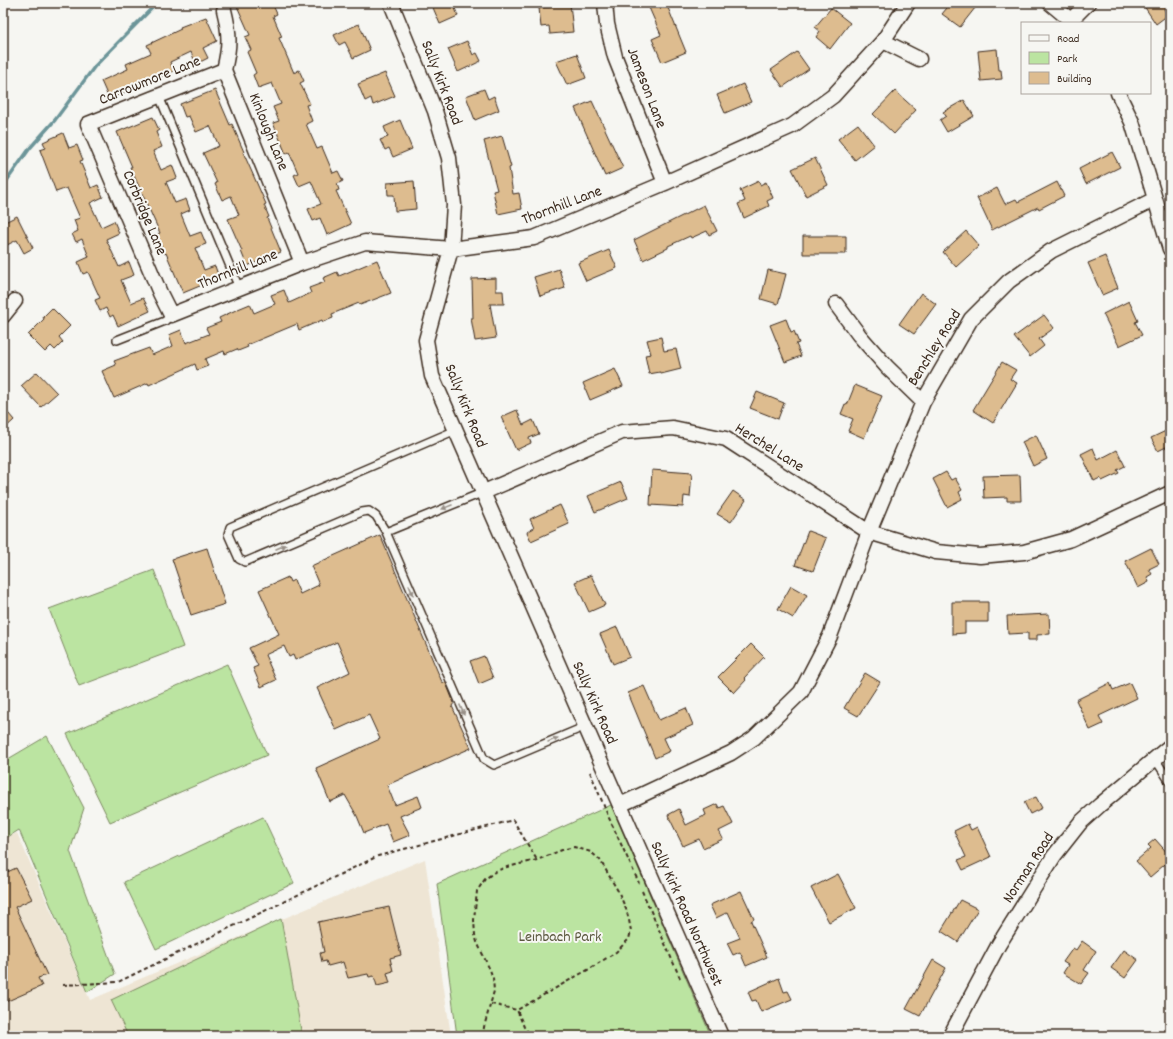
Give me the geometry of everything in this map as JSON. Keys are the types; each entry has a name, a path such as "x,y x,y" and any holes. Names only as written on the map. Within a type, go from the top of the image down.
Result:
{"street":[{"name":"Sally Kirk Road","path":"391,3 435,111 449,158 454,205 451,249 426,340 432,376 620,805"},
{"name":"Jameson Lane","path":"605,3 607,24 615,57 665,183"},
{"name":"Thornhill Lane","path":"171,315 302,263 365,242 451,249 534,238 665,183 792,126 833,96 883,41 908,3"},
{"path":"1050,3 1073,21 1088,3"},
{"path":"224,10 228,29 228,52 224,70"},
{"path":"883,41 919,59"},
{"name":"Carrowmore Lane","path":"88,124 224,70"},
{"name":"Kinlough Lane","path":"224,70 302,263"},
{"path":"1118,94 1132,122 1170,249"},
{"name":"Corbridge Lane","path":"88,124 160,293 171,315"},
{"name":"Benchley Road","path":"620,805 730,753 754,738 801,692 830,636 868,532 922,402 971,320 1009,281 1051,251 1155,198"},
{"path":"3,316 15,301"},
{"path":"836,304 859,335 887,367 922,402"},
{"name":"Herchel Lane","path":"484,492 622,432 673,428 726,439 868,532 936,552 980,556 1024,552 1070,539 1170,493"},
{"name":"Norman Road","path":"950,1036 999,944 1054,856 1080,823 1170,746"},
{"name":"Sally Kirk Road Northwest","path":"620,805 721,1036"}],"lane":[{"path":"159,96 239,288"},
{"path":"117,340 165,321 171,315"},
{"path":"456,430 230,527 228,534 240,559 245,562 362,512 369,511 376,516 386,532 484,760 494,765 586,726"},
{"path":"386,532 484,492"},
{"path":"1155,759 1170,782"}],"path":[{"path":"589,769 609,818 639,883"},
{"path":"63,985 118,982 378,856 513,820 537,860"},
{"path":"483,1036 494,991 493,978 475,935 474,920 477,891 485,879 507,867 537,860 574,847 590,852 600,860 618,891 626,909 631,931 628,939 616,952 591,968 517,1010 491,1004"},
{"path":"642,890 680,978"},
{"path":"517,1010 524,1027 531,1036"}],"shaded area":[{"path":"17,833 90,1000 425,859 451,1036 3,1036 3,839"}],"green space":[{"path":"154,570 183,647 79,686 49,609"},
{"path":"227,664 267,755 110,822 67,734"},
{"path":"47,736 84,808 70,851 115,974 87,992 19,830 3,840 3,762"},
{"name":"Leinbach Park","path":"611,805 711,1036 457,1036 437,884"},
{"path":"263,817 294,883 156,949 124,882"},
{"path":"281,919 302,1036 128,1036 111,1000"}],"building":[{"path":"243,3 272,3 277,14 273,16 282,37 279,38 294,73 299,70 304,81 300,83 310,104 306,105 312,121 306,124 317,149 322,147 333,173 338,171 343,181 337,184 339,190 336,191 351,224 327,235 320,218 313,221 308,209 321,204 311,181 299,186 294,175 298,173 289,152 286,154 273,123 279,121 273,107 281,104 272,83 258,88 253,75 256,73 247,52 251,50 245,37 250,35 237,6"},
{"path":"431,3 453,3 458,16 440,24"},
{"path":"549,3 570,3 573,32 550,34 549,26 541,27 539,8 550,7"},
{"path":"647,3 666,3 686,52 662,62 652,39 661,35"},
{"path":"951,3 979,3 960,27 942,14"},
{"path":"1142,3 1170,3 1170,5 1164,9 1168,15 1156,24"},
{"path":"831,8 850,23 830,49 816,37 820,31 815,27"},
{"path":"206,17 217,41 203,48 208,58 196,64 191,52 170,62 174,71 109,99 101,81 128,69 126,64 151,53 147,45 181,29 180,27"},
{"path":"359,24 370,50 353,58 345,42 339,45 334,35"},
{"path":"467,41 473,55 477,53 481,61 458,72 448,49"},
{"path":"997,49 999,70 1001,70 1002,79 981,81 978,51"},
{"path":"797,52 809,69 783,87 771,70"},
{"path":"577,54 586,78 567,85 556,61"},
{"path":"385,73 395,96 373,105 371,98 365,101 358,84"},
{"path":"743,84 751,102 725,113 717,95"},
{"path":"484,89 488,99 494,96 499,110 475,120 466,96"},
{"path":"215,90 230,125 232,124 266,204 264,205 269,217 267,218 281,252 247,266 228,219 239,215 231,196 222,200 215,184 217,183 203,153 219,146 210,126 196,132 189,116 185,117 180,104"},
{"path":"895,91 916,110 894,134 873,114"},
{"path":"964,100 974,116 947,132 940,120 946,116 943,112"},
{"path":"592,101 623,168 605,176 575,108"},
{"path":"153,117 159,130 156,132 162,147 153,151 161,170 172,165 177,178 166,182 175,203 186,199 190,210 181,214 190,236 201,232 206,244 195,248 204,270 215,266 219,278 183,293 166,253 165,254 156,235 160,233 130,167 132,167 117,132"},
{"path":"400,120 412,149 393,157 389,148 385,150 380,140 388,137 384,127"},
{"path":"858,124 874,145 855,160 838,139"},
{"path":"63,133 69,148 77,145 83,160 80,161 91,188 98,185 103,197 90,203 101,227 114,221 119,233 106,239 119,267 129,262 134,275 121,280 131,303 143,298 150,311 118,326 113,315 110,317 106,308 100,311 95,300 100,298 88,272 83,274 78,262 89,257 82,239 76,242 72,234 78,231 74,220 80,218 67,188 56,192 40,150 46,148 43,142"},
{"path":"502,136 511,167 509,168 513,194 519,193 522,209 498,214 493,191 497,190 484,141"},
{"path":"1112,152 1120,167 1086,184 1079,169"},
{"path":"815,158 828,185 806,196 792,169"},
{"path":"414,181 416,209 395,211 394,195 388,195 387,183"},
{"path":"759,181 760,185 766,182 773,198 767,201 769,206 744,218 738,204 745,201 740,190"},
{"path":"1057,182 1064,196 992,230 977,198 997,188 1005,204 1016,199 1018,202"},
{"path":"704,205 717,231 709,235 707,231 691,238 690,236 643,260 634,240"},
{"path":"17,216 33,248 24,253 17,240 3,247 3,223"},
{"path":"966,231 979,246 956,267 943,252"},
{"path":"803,236 846,236 846,254 803,254"},
{"path":"609,250 617,268 586,281 578,263"},
{"path":"1105,256 1118,288 1102,295 1088,263"},
{"path":"377,260 391,293 360,305 359,303 332,314 333,318 323,322 322,320 299,330 297,324 247,345 248,347 238,351 237,349 225,354 224,351 205,359 208,366 197,370 195,364 149,385 148,383 114,398 102,371 116,365 114,361 149,348 152,355 173,346 169,335 181,330 186,343 209,334 206,328 221,322 219,318 238,309 250,304 254,313 275,304 271,295 284,290 289,303 311,293 309,288 325,282 323,278 337,272 339,276"},
{"path":"559,269 565,288 540,296 534,277"},
{"path":"768,270 786,274 778,304 761,299"},
{"path":"496,278 496,291 503,291 504,304 490,304 496,338 475,341 471,318 473,318 472,279"},
{"path":"921,293 936,304 914,334 899,324"},
{"path":"1129,301 1138,321 1135,322 1142,335 1119,346 1103,314"},
{"path":"52,308 70,326 59,337 63,342 55,350 51,346 45,352 28,335 44,319 43,317"},
{"path":"1044,315 1054,328 1039,339 1044,346 1030,357 1014,337"},
{"path":"786,319 791,332 794,331 799,343 796,344 801,356 785,362 770,325"},
{"path":"661,337 664,351 676,349 681,369 661,374 660,372 649,374 645,355 651,354 647,340"},
{"path":"1002,362 1016,370 1010,379 1017,383 993,423 973,410"},
{"path":"615,369 623,386 590,400 583,383"},
{"path":"37,372 57,393 41,407 21,386"},
{"path":"855,385 882,396 864,438 848,431 853,419 841,414 845,404 847,405"},
{"path":"757,392 784,403 778,419 750,408"},
{"path":"3,407 14,420 3,430"},
{"path":"517,410 523,425 533,420 539,434 529,438 531,443 516,450 501,417"},
{"path":"1170,429 1170,445 1158,451 1151,438"},
{"path":"1036,435 1047,459 1033,466 1022,442"},
{"path":"1093,448 1098,460 1117,450 1125,466 1117,470 1119,473 1102,481 1100,478 1094,481 1081,454"},
{"path":"652,470 692,473 690,497 684,496 683,507 650,505"},
{"path":"946,472 951,480 955,478 962,490 959,492 962,499 947,507 933,479"},
{"path":"1020,475 1021,501 1007,501 1007,497 984,498 983,476"},
{"path":"621,482 628,498 595,512 588,496"},
{"path":"733,491 746,500 731,522 717,514"},
{"path":"560,505 569,524 531,541 527,532 534,528 530,519"},
{"path":"808,531 826,538 813,571 795,565"},
{"path":"380,535 442,682 446,683 454,703 452,706 471,748 387,785 395,805 418,796 422,807 400,816 410,835 393,842 386,824 364,833 357,816 345,795 330,802 316,768 380,739 369,715 336,730 317,688 350,672 337,642 295,660 293,655 289,657 284,646 265,655 276,680 261,687 253,668 258,666 249,648 279,634 259,590 288,577 290,582 294,580 300,594 319,585 311,566"},
{"path":"207,548 225,604 191,615 172,559"},
{"path":"1151,548 1159,564 1149,569 1152,574 1147,577 1149,582 1138,588 1125,561"},
{"path":"591,575 605,605 589,612 575,582"},
{"path":"791,586 807,595 793,618 778,609"},
{"path":"952,602 988,602 988,622 965,622 965,633 952,634"},
{"path":"1049,614 1050,634 1037,635 1037,640 1028,640 1028,633 1008,634 1007,616"},
{"path":"617,627 630,657 613,664 600,634"},
{"path":"751,644 764,657 744,678 746,680 734,693 718,677"},
{"path":"484,656 493,678 479,684 470,661"},
{"path":"865,673 880,682 858,716 844,708"},
{"path":"1110,683 1113,690 1130,683 1137,698 1099,716 1103,724 1090,730 1076,700"},
{"path":"644,686 659,720 686,708 693,725 664,738 670,751 655,758 628,693"},
{"path":"1036,797 1042,808 1030,814 1024,802"},
{"path":"717,804 719,808 724,806 733,824 719,831 723,839 703,848 699,839 683,846 668,815 679,809 686,825 706,815 704,810"},
{"path":"968,824 971,830 977,827 991,857 963,870 958,860 966,857 954,831"},
{"path":"1155,839 1170,856 1170,860 1150,877 1136,861 1151,848 1148,845"},
{"path":"16,868 32,899 15,907 47,975 38,978 42,986 3,1003 3,874"},
{"path":"838,874 856,908 829,922 811,888"},
{"path":"741,891 754,919 751,921 767,957 746,966 740,952 733,955 727,943 740,938 728,912 716,918 710,905"},
{"path":"960,900 978,909 958,942 941,931"},
{"path":"389,907 401,955 390,958 393,971 387,973 390,983 377,986 374,976 369,977 368,974 348,978 343,962 328,966 326,961 322,962 320,953 324,952 318,922"},
{"path":"1082,941 1096,951 1084,970 1089,973 1081,984 1063,973 1068,965 1063,962 1073,948 1076,950"},
{"path":"1124,950 1138,960 1125,978 1111,968"},
{"path":"933,960 946,968 920,1016 906,1009"},
{"path":"779,978 784,992 788,991 792,999 761,1012 756,1000 752,1001 748,992"}],"waterway":[{"path":"3,186 30,148 55,120 95,66 157,3"}]}
